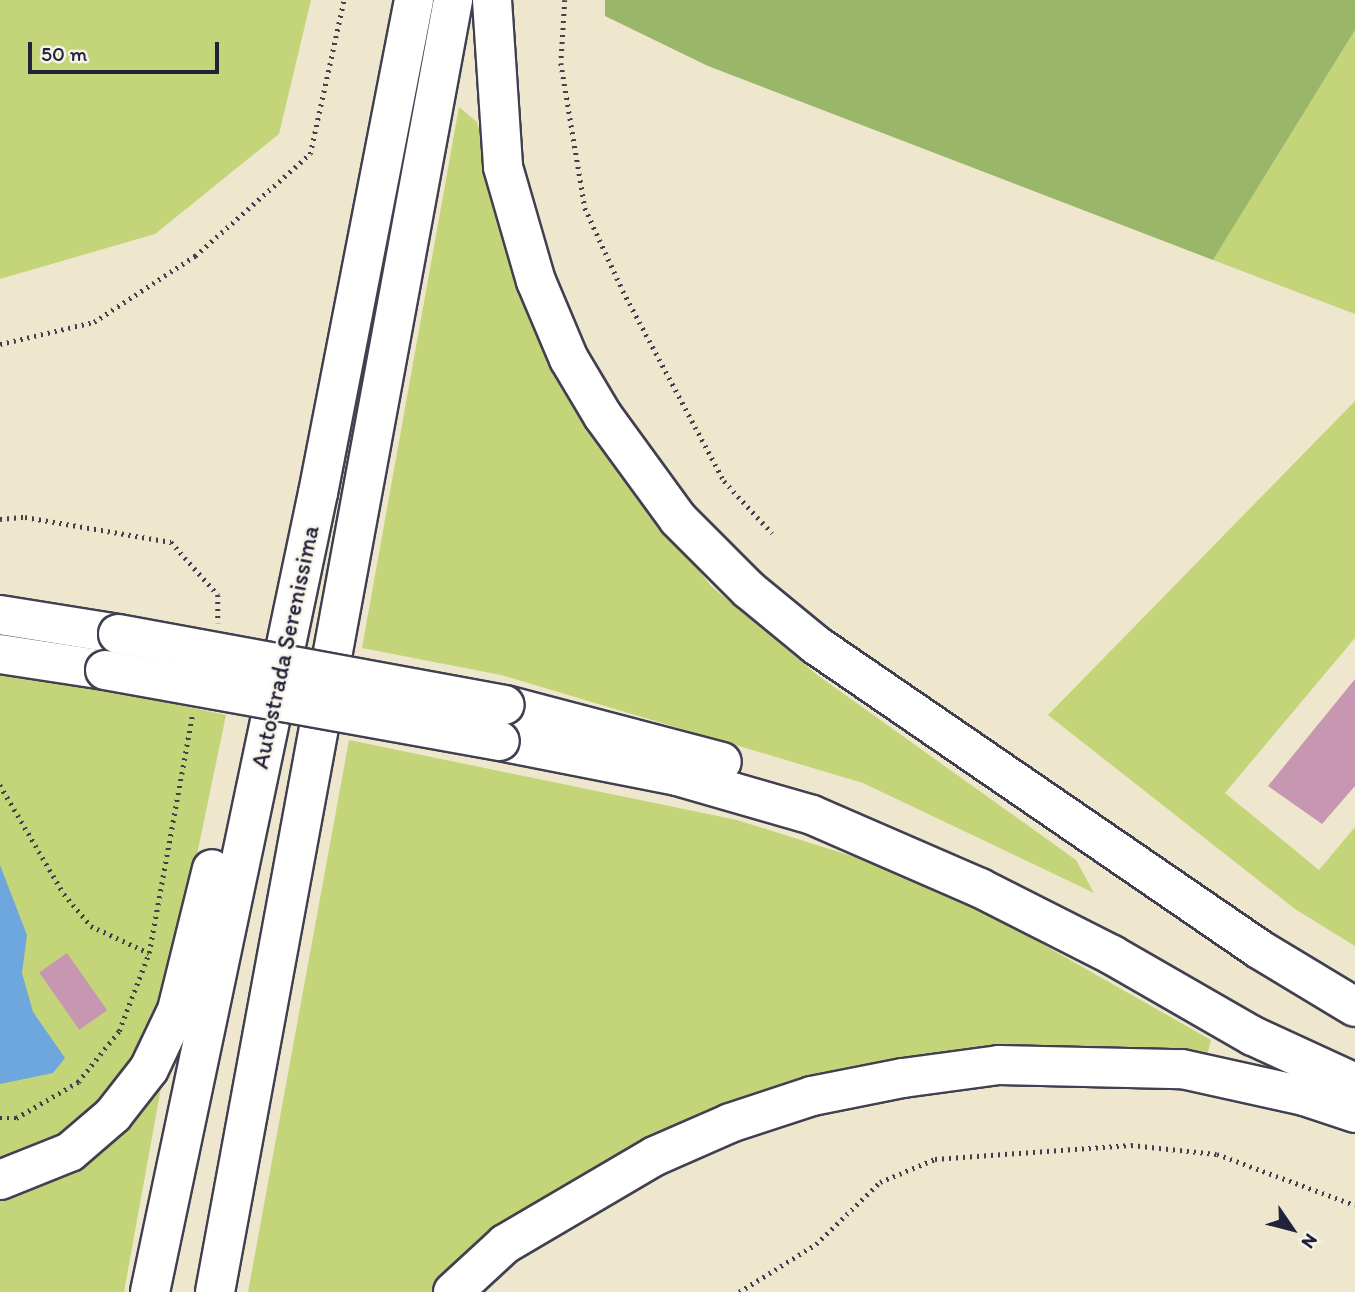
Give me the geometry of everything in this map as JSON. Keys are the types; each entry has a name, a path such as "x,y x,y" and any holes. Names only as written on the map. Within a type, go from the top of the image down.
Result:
{"highway":[{"name":"Autostrada Serenissima","path":"150,1292 318,493 415,0"},
{"name":"Autostrada Serenissima","path":"215,1292 453,0"},
{"path":"492,0 503,167 536,281 575,370 678,519 749,590 816,645 1259,949 1355,1007"},
{"path":"0,1181 70,1152 113,1115 149,1069 177,1010 222,827 318,493"},
{"path":"0,615 118,634 502,723 751,770 953,848 1263,1017 1355,1053"},
{"path":"0,654 502,723 812,815 980,888 1112,955 1253,1036 1355,1083"},
{"path":"453,1292 505,1244 655,1156 730,1123 812,1096 903,1077 999,1065 1182,1069 1304,1096 1355,1113"}],"path":[{"path":"0,344 94,322 195,256 310,154 344,0"},
{"path":"565,0 561,63 585,208 623,291 724,481 772,533"},
{"path":"0,785 64,894 91,926 149,953 119,1031 78,1082 16,1118 0,1118"},
{"path":"739,1292 817,1244 880,1182 935,1159 1132,1145 1193,1151 1217,1154 1355,1205"}],"green space":[{"path":"0,0 311,0 279,134 155,234 0,279"},
{"path":"605,0 1355,0 1355,30 1213,260 708,66 605,16"},
{"path":"1355,30 1355,314 1213,260"},
{"path":"459,107 477,122 532,321 605,450 711,586 816,674 1076,860 1094,893 863,783 501,675 362,648"},
{"path":"1355,401 1355,638 1225,793 1319,870 1355,827 1355,946 1295,909 1048,715"},
{"path":"0,667 226,715 162,1023 129,1076 67,1131 0,1160"},
{"path":"349,740 737,820 931,881 1211,1040 1207,1056 819,1086 438,1292 248,1292"},
{"path":"162,1082 124,1292 0,1292 0,1191"}],"water":[{"path":"0,865 27,935 22,973 33,1012 65,1058 53,1073 0,1084"}],"building":[{"path":"1355,679 1355,786 1322,824 1268,786"},
{"path":"67,953 107,1010 79,1030 39,973"}]}
